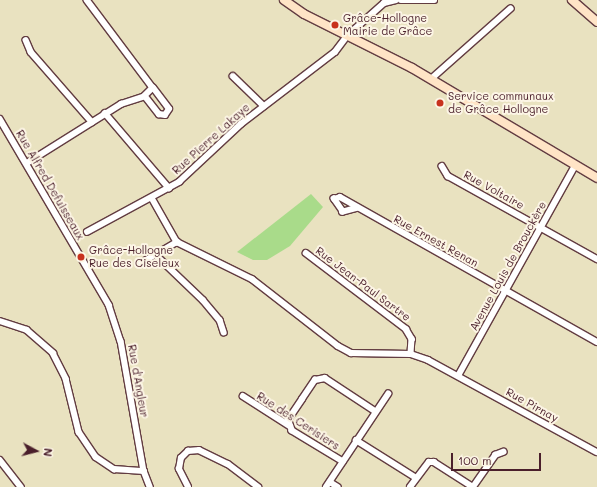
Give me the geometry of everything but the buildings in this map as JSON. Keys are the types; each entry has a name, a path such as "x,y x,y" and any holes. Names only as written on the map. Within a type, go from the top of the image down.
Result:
{"street":[{"path":"87,0 169,110 165,115 159,114 145,96"},
{"path":"284,0 304,14 348,35 431,79 597,178"},
{"path":"383,2 396,0"},
{"path":"401,0 434,0"},
{"path":"572,0 597,22"},
{"name":"Rue Pierre Lakaye","path":"86,232 169,188 264,106 336,52 348,35 383,2"},
{"path":"431,79 510,8"},
{"path":"26,40 31,52 92,122"},
{"name":"Rue Pierre Lakaye","path":"233,76 264,106"},
{"path":"26,163 105,113 145,96 153,88"},
{"path":"105,113 169,188"},
{"name":"Rue Alfred Defuisseaux","path":"0,119 95,282"},
{"name":"Rue Voltaire","path":"442,166 448,176 597,260"},
{"name":"Avenue Louis de Brouckère","path":"458,376 575,166"},
{"path":"152,198 177,242 252,279 351,353 411,354"},
{"name":"Rue Ernest Renan","path":"358,208 597,342"},
{"path":"141,263 157,256 177,242"},
{"name":"Rue Jean-Paul Sartre","path":"306,253 409,332 412,339 411,354"},
{"path":"157,256 203,300 220,320 224,332"},
{"name":"Rue d'Angleur","path":"95,282 109,305 121,341 144,471 150,487"},
{"path":"0,321 27,330 54,353 66,379 79,432 96,457 114,469 144,471"},
{"name":"Rue Pirnay","path":"411,354 458,376 597,452"},
{"path":"290,426 288,420 315,380 321,378 375,411"},
{"path":"326,487 375,411 388,394"},
{"name":"Rue des Cerisiers","path":"243,396 343,462"},
{"path":"356,440 416,477"},
{"path":"188,487 179,469 184,454 199,450 212,458 233,467 258,487"},
{"path":"410,487 416,477 434,462 473,487 495,455 503,452"},
{"path":"0,460 21,487"},
{"path":"330,482 338,487"}],"green space":[{"path":"311,194 323,207 290,246 267,260 253,260 237,252"}],"place":[{"name":"Grâce-Hollogne Mairie de Grâce","path":"335,25"},
{"name":"Service communaux de Grâce Hollogne","path":"440,103"},
{"name":"Grâce-Hollogne Rue des Ciseleux","path":"81,257"}]}
